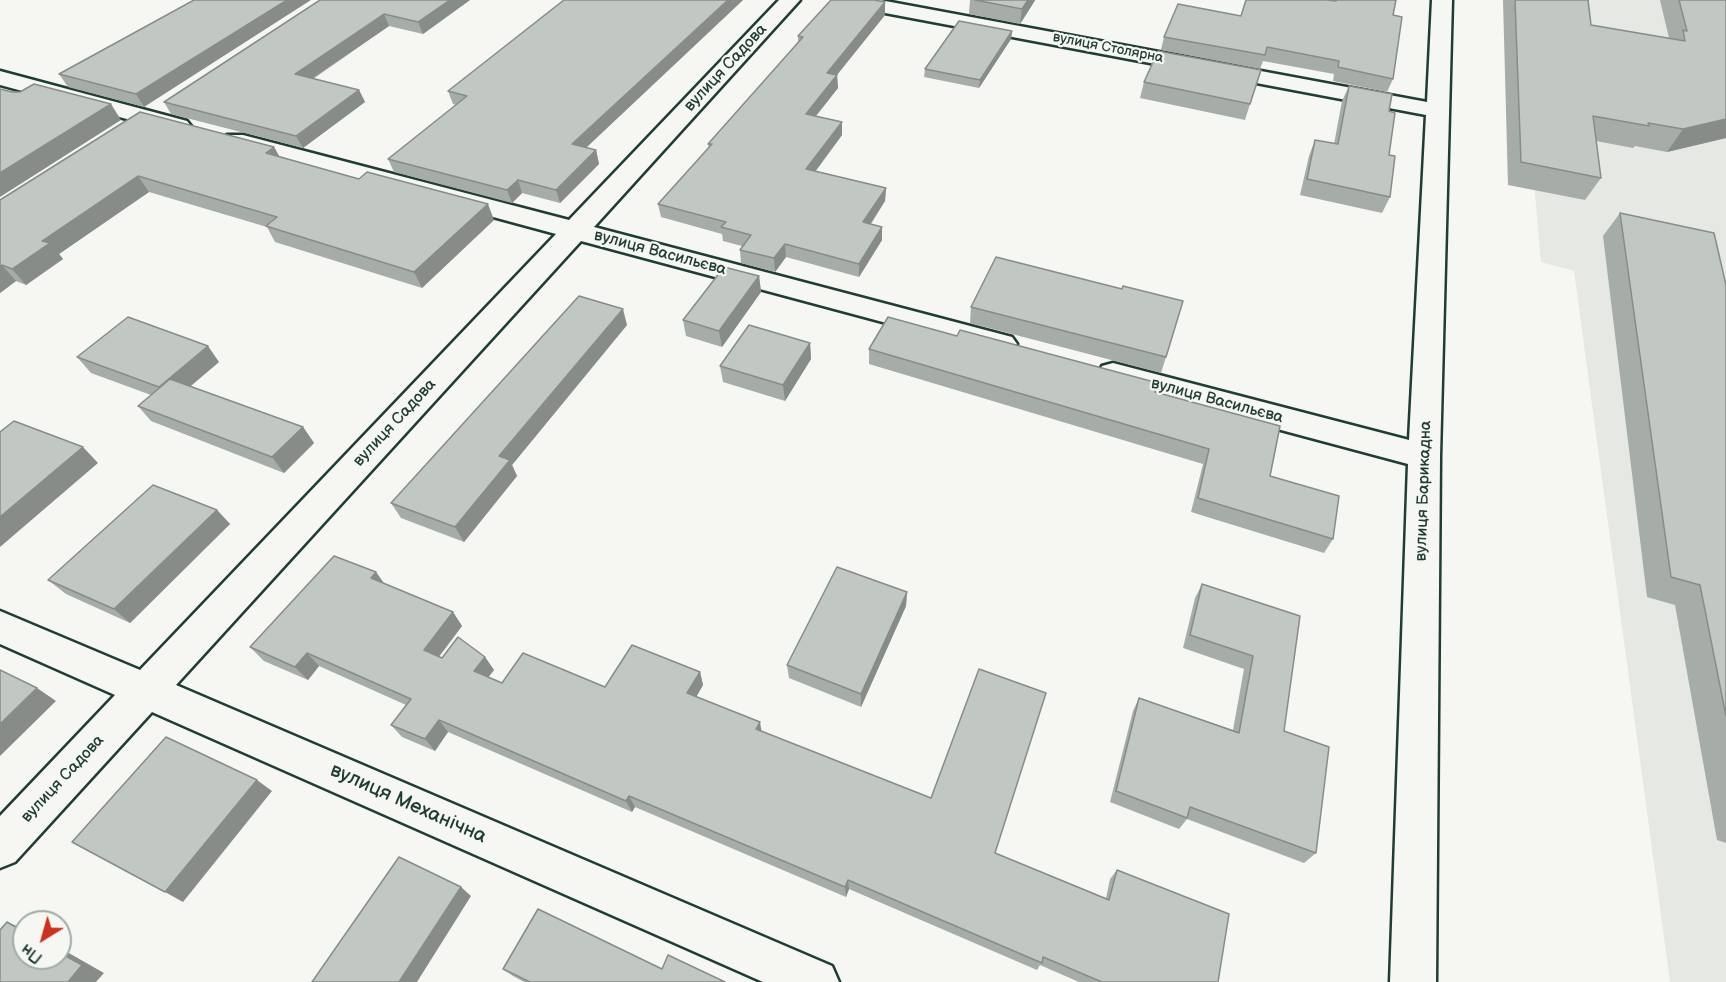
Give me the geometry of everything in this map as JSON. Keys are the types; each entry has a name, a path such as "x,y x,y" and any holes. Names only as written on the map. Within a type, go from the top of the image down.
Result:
{"street":[{"name":"вулиця Садова","path":"0,847 790,0"},
{"name":"вулиця Столярна","path":"848,0 1439,111"},
{"name":"вулиця Барикадна","path":"1413,982 1425,456 1442,0"},
{"name":"вулиця Васильєва","path":"0,78 1024,350"},
{"path":"117,136 175,99"},
{"name":"вулиця Васильєва","path":"1093,368 1425,456"},
{"name":"вулиця Механічна","path":"0,627 816,982"}],"shaded area":[{"path":"1518,0 1726,0 1726,982 1670,982 1574,271 1541,262"}],"building":[{"path":"194,0 287,0 136,94 59,74"},
{"path":"320,0 450,0 418,22 384,14 295,74 359,90 296,136 164,102"},
{"path":"564,0 728,0 572,144 596,150 556,190 518,180 507,190 388,159 467,96 448,91"},
{"path":"831,0 885,2 827,73 837,75 806,114 842,122 806,169 886,188 863,222 882,227 859,264 785,244 774,258 740,250 751,235 721,227 726,222 658,204 803,37 798,36"},
{"path":"975,0 1028,0 1022,9"},
{"path":"1246,0 1396,0 1393,15 1402,17 1393,79 1338,67 1339,61 1267,47 1265,55 1164,37 1178,4 1241,16"},
{"path":"1515,0 1588,0 1591,25 1685,41 1683,30 1687,31 1679,0 1726,0 1726,119 1683,129 1648,123 1649,126 1593,116 1601,178 1521,162"},
{"path":"959,21 1012,31 980,80 925,69"},
{"path":"1158,51 1261,70 1250,104 1144,82"},
{"path":"34,84 111,104 0,173 0,89 20,92"},
{"path":"1349,86 1392,94 1389,111 1395,113 1389,155 1395,156 1390,197 1307,179 1315,140 1338,144"},
{"path":"140,112 274,147 266,153 359,179 367,172 488,204 414,272 266,226 277,217 138,176 42,241 50,243 12,269 2,265 0,267 0,200"},
{"path":"1620,213 1714,233 1726,285 1726,716 1700,585 1671,577"},
{"path":"996,257 1122,289 1123,286 1183,301 1166,357 971,307"},
{"path":"724,267 759,276 719,331 683,320"},
{"path":"579,296 623,309 499,456 510,460 455,527 391,503"},
{"path":"128,317 208,346 159,387 77,357"},
{"path":"888,317 957,336 960,330 1158,383 1155,392 1280,426 1270,476 1339,496 1333,539 1198,498 1209,449 869,349"},
{"path":"749,325 810,343 783,385 720,366"},
{"path":"170,379 303,427 272,457 138,406"},
{"path":"14,421 83,447 0,517 0,432"},
{"path":"153,485 217,510 114,609 48,580"},
{"path":"334,556 376,572 371,578 453,612 424,650 442,658 458,637 485,657 474,671 502,683 523,653 605,687 632,645 700,672 687,693 760,722 756,729 931,798 979,669 1046,693 995,853 1109,900 1117,870 1229,914 1218,982 1102,982 1043,957 1042,963 848,880 845,887 629,796 626,801 439,720 425,739 391,725 411,699 307,653 295,667 250,647"},
{"path":"837,567 907,592 861,694 787,665"},
{"path":"1202,584 1300,616 1284,731 1329,747 1316,853 1190,807 1187,818 1116,791 1139,698 1239,733 1253,656 1190,635"},
{"path":"0,670 37,688 0,724"},
{"path":"166,737 257,780 165,892 72,842"},
{"path":"399,857 461,887 399,982 312,982"},
{"path":"538,909 662,969 668,955 725,982 530,982 503,969"},
{"path":"7,922 12,925 12,970 72,970 72,960 82,965 68,982 0,982 0,930"}]}
